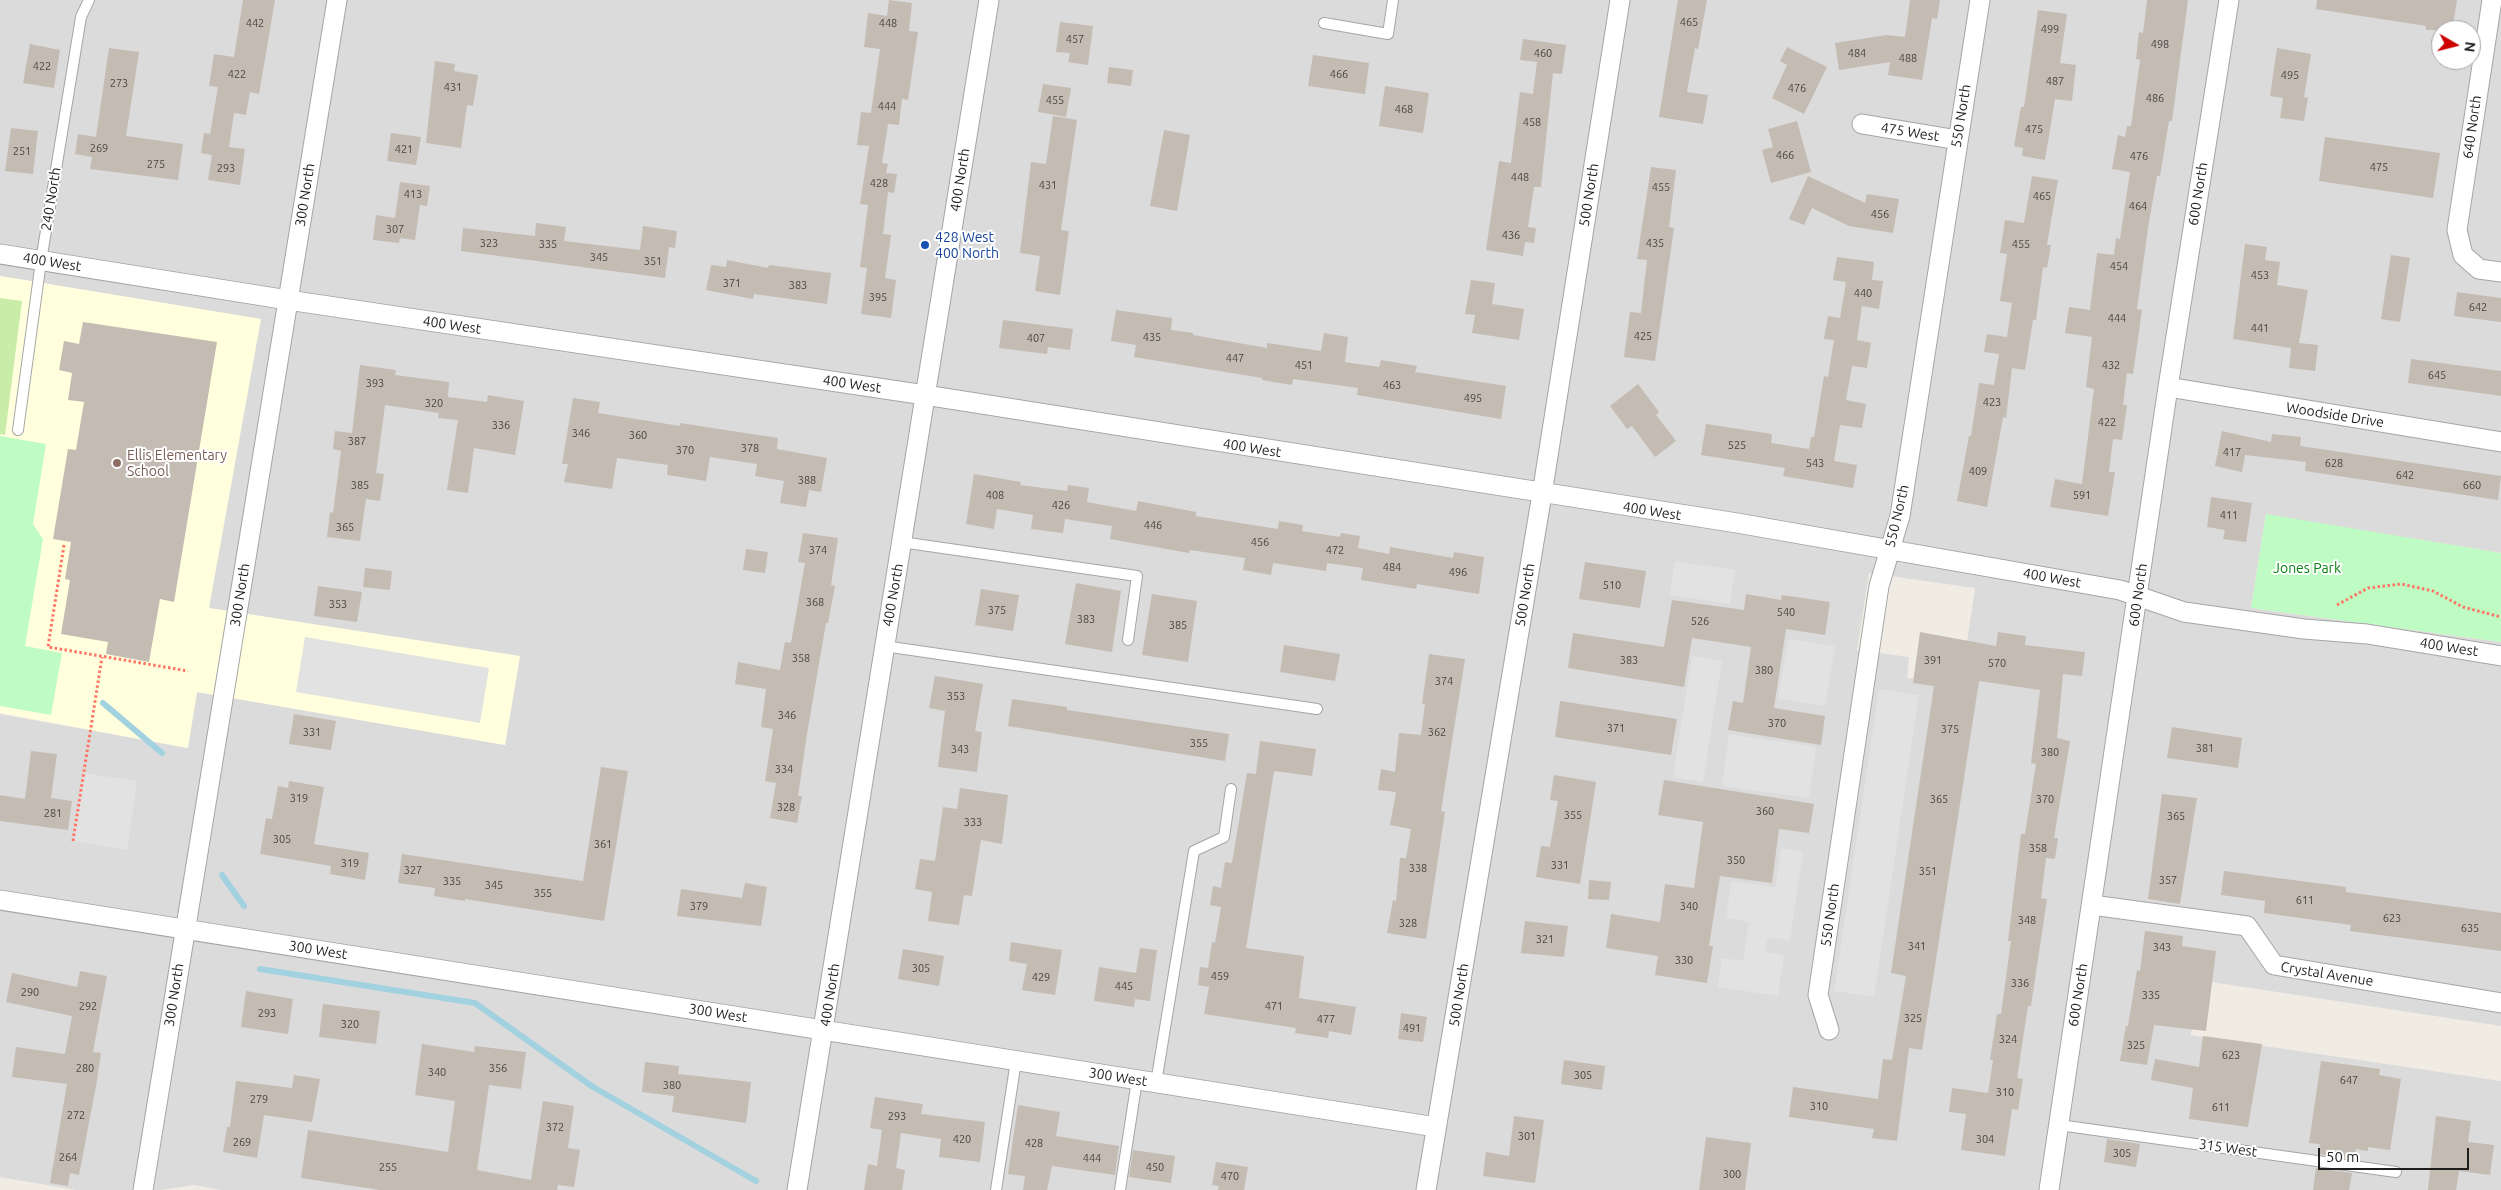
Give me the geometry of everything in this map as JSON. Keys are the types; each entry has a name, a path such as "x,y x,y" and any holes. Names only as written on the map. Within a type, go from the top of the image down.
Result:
{"street":[{"name":"300 North","path":"143,1190 337,0"},
{"name":"400 North","path":"798,1190 989,0"},
{"name":"500 North","path":"1426,1190 1542,494 1620,0"},
{"name":"550 North","path":"1829,1030 1818,995 1879,586 1900,516 1980,0"},
{"name":"600 North","path":"2049,1190 2168,387 2229,0"},
{"name":"640 North","path":"2492,0 2457,230 2463,255 2479,269 2501,272"},
{"name":"475 West","path":"1862,124 1958,140"},
{"name":"400 West","path":"0,254 288,300 925,395 1889,549 2111,588 2184,612 2304,629 2367,634 2501,656"},
{"name":"Woodside Drive","path":"2168,387 2501,442"},
{"name":"300 West","path":"0,900 1436,1127"},
{"name":"Crystal Avenue","path":"2092,904 2247,926 2274,965 2497,1002"}],"lane":[{"name":"240 North","path":"18,430 41,260 81,16 89,0"},
{"path":"1324,24 1388,34 1394,0"},
{"path":"902,542 1137,576 1128,640"},
{"path":"884,646 1317,709"},
{"path":"1120,1190 1147,1082 1194,851 1224,837 1232,789"},
{"path":"996,1190 1016,1061"},
{"name":"315 West","path":"2059,1125 2396,1172"}],"path":[{"path":"64,545 48,647 188,671"},
{"path":"2337,605 2368,588 2401,584 2433,591 2463,607 2501,617"},
{"path":"73,841 102,656"}],"shaded area":[{"path":"0,0 2501,0 2501,553 2266,515 2251,608 2501,642 2501,1026 2211,982 2190,1035 2501,1081 2501,1190 222,1190 193,1185 161,1190 76,1190 0,1177 0,714 187,748 197,692 505,745 520,657 208,608 260,319 0,276","holes":["1869,573 1975,588 1961,683 1907,678 1909,657 1857,650"]},
{"name":"Ellis Elementary School","path":"0,276 261,319 209,608 520,656 505,745 197,692 188,748 0,713"},
{"path":"1675,561 1735,570 1730,604 1670,595"},
{"path":"305,637 489,668 480,723 296,692"},
{"path":"1788,639 1835,646 1825,706 1778,699"},
{"path":"1692,656 1722,661 1703,782 1673,777"},
{"path":"1879,689 1919,695 1874,997 1834,991"},
{"path":"1729,734 1816,747 1809,798 1722,786"},
{"path":"83,773 137,781 127,850 73,841"},
{"path":"1781,848 1803,852 1790,940 1767,938 1765,952 1784,955 1778,996 1718,987 1722,958 1743,961 1749,922 1726,918 1731,881 1776,887"}],"green space":[{"path":"0,298 22,301 5,435 0,434"},
{"path":"0,436 46,444 33,524 43,539 25,646 62,653 51,715 0,706"},
{"name":"Jones Park","path":"2266,514 2501,553 2501,642 2251,608"}],"building":[{"path":"243,0 275,0 259,94 250,92 246,115 234,113 229,147 245,149 240,185 208,180 212,155 201,153 204,133 210,134 218,87 209,86 214,54 234,57"},
{"path":"889,0 912,3 909,31 918,32 908,100 902,99 899,125 888,124 882,163 888,164 886,173 897,174 894,193 888,192 883,234 891,235 885,278 896,280 891,318 861,314 867,268 860,267 868,205 860,204 869,146 857,145 861,112 871,113 880,49 864,47 868,13 887,16"},
{"path":"1678,0 1707,0 1698,49 1695,48 1687,92 1708,95 1703,124 1659,117"},
{"path":"1910,0 1940,0 1937,19 1932,18 1922,80 1888,75 1890,62 1839,70 1835,43 1887,35 1905,37"},
{"path":"2147,0 2188,0 2172,121 2169,121 2160,176 2157,176 2148,228 2137,309 2142,310 2133,374 2127,373 2123,405 2127,405 2122,440 2113,439 2109,472 2115,472 2108,516 2050,507 2055,479 2082,484 2094,389 2086,387 2092,337 2065,333 2069,307 2090,310 2097,253 2114,255 2116,238 2120,239 2130,172 2112,169 2118,135 2125,137 2127,126 2131,126 2140,60 2136,59 2139,32 2143,33"},
{"path":"2317,0 2457,0 2454,20 2431,20 2431,30 2426,30 2426,26 2316,9"},
{"path":"2038,10 2067,14 2060,63 2076,65 2072,101 2055,99 2045,160 2022,156 2023,148 2014,146 2021,107 2024,107"},
{"path":"1060,22 1093,26 1088,65 1068,62 1070,53 1056,52"},
{"path":"1523,39 1566,45 1562,74 1553,73 1541,187 1534,187 1528,227 1536,228 1534,243 1525,242 1523,256 1486,250 1499,161 1511,163 1520,92 1533,94 1537,62 1520,60"},
{"path":"30,44 60,50 54,88 23,83"},
{"path":"1787,47 1827,67 1804,114 1772,98 1787,65 1780,61"},
{"path":"109,48 139,52 126,136 183,144 178,180 90,169 92,157 75,154 78,134 96,137"},
{"path":"2277,48 2311,54 2304,97 2308,98 2304,121 2280,118 2283,98 2270,96"},
{"path":"1313,55 1369,63 1365,94 1308,86"},
{"path":"435,61 455,64 454,71 478,75 473,106 467,105 461,148 426,143"},
{"path":"1109,67 1133,70 1131,86 1107,83"},
{"path":"1043,84 1071,88 1066,117 1038,112"},
{"path":"1385,86 1429,93 1423,133 1379,126"},
{"path":"1053,116 1077,120 1061,230 1069,231 1060,295 1035,291 1040,256 1020,253 1031,162 1046,164"},
{"path":"1797,121 1811,172 1771,183 1762,150 1773,147 1768,129"},
{"path":"11,128 38,131 33,174 5,171"},
{"path":"1164,130 1190,135 1177,211 1150,206"},
{"path":"391,133 421,137 416,165 387,161"},
{"path":"2325,137 2440,153 2433,198 2319,181"},
{"path":"1651,167 1676,170 1669,227 1674,228 1655,361 1624,357 1630,312 1641,313 1647,260 1637,259"},
{"path":"1808,176 1865,203 1867,194 1899,199 1893,233 1849,226 1812,208 1804,225 1789,219"},
{"path":"2032,176 2058,180 2047,245 2051,245 2047,268 2043,267 2036,320 2033,320 2025,370 2012,368 2006,418 2003,417 1987,507 1957,501 1969,436 1971,436 1979,383 1994,385 1999,354 1984,352 1987,334 2007,337 2012,303 2000,301 2007,254 2000,253 2005,220 2024,223"},
{"path":"400,182 430,186 427,206 420,205 415,240 400,238 399,243 373,240 376,215 395,218"},
{"path":"536,223 566,227 564,241 640,250 643,226 677,231 675,248 669,247 665,278 461,251 463,228 535,236"},
{"path":"2245,244 2267,247 2265,260 2280,262 2277,285 2308,290 2299,343 2318,345 2315,371 2289,368 2291,348 2233,339"},
{"path":"2391,255 2410,258 2400,322 2381,319"},
{"path":"1837,257 1874,262 1872,280 1883,281 1879,309 1862,306 1857,340 1871,343 1867,368 1852,366 1846,400 1866,404 1862,428 1840,425 1834,461 1857,465 1853,488 1783,476 1785,468 1701,455 1706,424 1772,434 1771,443 1809,449 1811,437 1814,437 1824,376 1828,377 1834,340 1824,339 1828,316 1840,318 1846,282 1833,280"},
{"path":"727,260 768,268 769,265 831,273 827,304 754,294 753,299 706,290 711,265 726,267"},
{"path":"1471,280 1495,283 1492,304 1524,309 1519,340 1472,333 1475,315 1465,314"},
{"path":"2457,292 2501,298 2501,322 2454,316"},
{"path":"1116,310 1172,318 1171,330 1267,348 1267,343 1321,351 1324,333 1348,337 1345,362 1379,367 1381,360 1417,366 1415,372 1506,386 1501,419 1357,395 1358,388 1293,379 1292,385 1262,380 1262,378 1134,357 1136,345 1111,341"},
{"path":"1003,320 1073,329 1070,350 1048,347 1047,354 999,348"},
{"path":"83,322 217,342 174,602 160,599 149,662 106,654 108,642 61,634 70,580 65,579 71,542 53,539 68,449 76,450 84,402 68,400 72,373 59,370 64,341 79,344"},
{"path":"2411,359 2501,371 2501,396 2408,383"},
{"path":"360,365 396,370 395,375 449,382 448,397 487,402 488,395 524,401 515,455 474,448 468,493 447,490 458,420 438,418 439,413 385,405 376,473 384,474 380,501 366,499 360,541 327,537 330,512 333,513 341,451 333,449 335,431 352,433"},
{"path":"1638,384 1659,412 1656,415 1676,441 1655,457 1632,426 1627,429 1610,406"},
{"path":"573,398 600,402 598,413 680,426 680,423 778,438 777,449 827,458 821,492 809,490 806,507 780,503 784,481 755,476 757,464 710,457 706,481 667,475 668,465 617,458 612,489 564,482 568,464 562,464"},
{"path":"2222,431 2271,442 2272,434 2301,437 2300,446 2501,476 2498,500 2305,471 2306,462 2245,455 2242,472 2215,466"},
{"path":"974,474 1021,482 1020,485 1067,491 1068,485 1089,488 1087,502 1136,511 1138,501 1196,512 1196,516 1278,529 1279,521 1303,525 1302,531 1340,537 1341,533 1360,536 1358,548 1389,554 1390,547 1453,558 1454,552 1484,557 1479,594 1417,584 1416,589 1361,580 1363,568 1327,563 1326,571 1273,563 1271,575 1243,570 1245,558 1190,550 1189,553 1110,539 1112,526 1065,519 1063,533 1031,529 1033,515 997,509 994,529 966,524"},
{"path":"2211,497 2252,503 2246,542 2223,539 2225,530 2207,527"},
{"path":"803,533 838,538 831,585 835,586 828,623 826,623 807,734 798,796 802,796 797,823 770,818 776,783 765,781 773,729 761,727 766,689 735,684 738,662 780,670 785,642 791,643 805,563 798,562"},
{"path":"746,549 768,552 765,573 743,570"},
{"path":"1585,562 1646,571 1640,608 1579,599"},
{"path":"365,568 392,571 390,590 363,587"},
{"path":"1076,583 1121,591 1112,652 1065,644"},
{"path":"318,586 362,592 357,622 314,616"},
{"path":"981,589 1019,595 1013,631 975,625"},
{"path":"1152,594 1197,601 1188,662 1142,655"},
{"path":"1746,594 1781,600 1782,595 1830,602 1825,635 1786,629 1774,708 1825,716 1821,745 1728,730 1733,701 1743,703 1751,647 1692,638 1684,687 1568,668 1573,633 1664,647 1672,600 1744,610"},
{"path":"1920,632 1996,646 1998,632 2026,636 2025,645 2085,652 2082,676 2063,674 2057,738 2070,741 2054,838 2058,838 2055,859 2046,858 2041,898 2047,899 2031,1006 2028,1006 2017,1078 2023,1079 2018,1110 2012,1109 2005,1156 1961,1150 1966,1114 1949,1112 1952,1088 1988,1093 1993,1060 1990,1060 1997,1014 2001,1014 2011,941 2008,941 2021,834 2025,834 2036,764 2031,763 2040,690 1979,681 1922,1050 1909,1048 1897,1141 1872,1138 1874,1129 1789,1117 1793,1087 1878,1099 1883,1059 1892,1060 1906,976 1891,973 1934,686 1913,683"},
{"path":"1284,645 1340,654 1335,681 1280,672"},
{"path":"1429,654 1465,659 1441,811 1445,812 1426,939 1387,933 1393,900 1396,901 1400,858 1406,858 1411,829 1390,825 1396,792 1378,790 1381,769 1395,772 1399,733 1421,735 1425,704 1422,704"},
{"path":"935,676 983,684 975,731 982,732 977,772 938,767 945,711 929,708"},
{"path":"1012,699 1067,707 1067,710 1229,734 1225,761 1008,726"},
{"path":"1560,701 1677,719 1671,755 1555,737"},
{"path":"294,714 336,721 331,750 289,744"},
{"path":"2172,727 2242,738 2238,768 2167,758"},
{"path":"1260,741 1316,749 1312,776 1274,771 1246,948 1304,956 1299,998 1356,1007 1351,1035 1329,1031 1328,1038 1295,1033 1296,1028 1204,1014 1209,987 1198,985 1200,967 1208,968 1212,942 1215,943 1221,907 1210,905 1213,886 1221,888 1225,862 1232,863 1247,773 1256,774"},
{"path":"31,751 57,754 51,798 72,801 68,830 0,821 0,795 25,799"},
{"path":"601,767 628,771 604,921 465,899 465,901 434,896 435,888 398,883 402,854 583,881"},
{"path":"1554,775 1596,782 1580,884 1536,877 1541,846 1550,847 1558,801 1550,800"},
{"path":"1664,780 1814,804 1809,833 1779,829 1772,883 1720,876 1709,946 1713,946 1707,983 1655,975 1658,956 1606,948 1611,914 1660,922 1665,884 1694,888 1703,822 1658,815"},
{"path":"289,781 324,787 314,844 369,853 365,880 330,874 331,866 260,854 266,818 272,819 278,786 288,788"},
{"path":"960,788 1008,795 1002,844 981,840 972,896 964,895 959,925 928,921 932,892 915,889 920,859 935,861 943,807 957,809"},
{"path":"2162,794 2197,798 2180,904 2148,899"},
{"path":"2224,871 2346,887 2346,892 2501,913 2501,951 2350,931 2351,925 2264,913 2265,901 2221,895"},
{"path":"1589,880 1611,882 1609,900 1588,899"},
{"path":"745,883 767,887 761,926 677,916 681,889 742,898"},
{"path":"1525,921 1568,926 1564,957 1521,953"},
{"path":"2145,931 2183,936 2182,946 2216,951 2206,1031 2154,1025 2147,1065 2120,1061 2137,970 2140,971"},
{"path":"1011,942 1062,950 1055,995 1022,990 1027,964 1009,961"},
{"path":"1140,948 1157,950 1150,1001 1135,999 1134,1007 1094,1001 1099,967 1136,973"},
{"path":"903,949 944,956 939,986 898,979"},
{"path":"80,971 107,976 93,1052 101,1053 96,1086 79,1175 70,1173 68,1186 50,1183 67,1084 12,1077 16,1047 65,1054 72,1016 6,1002 12,973 77,987"},
{"path":"246,991 293,999 288,1034 241,1027"},
{"path":"323,1004 380,1011 376,1044 319,1037"},
{"path":"1401,1013 1427,1017 1423,1042 1398,1039"},
{"path":"2203,1036 2262,1044 2248,1127 2189,1119 2193,1088 2151,1080 2155,1059 2199,1067"},
{"path":"422,1044 474,1052 475,1046 526,1052 521,1089 489,1085 477,1170 531,1180 543,1101 574,1106 568,1148 580,1150 574,1187 558,1185 557,1190 380,1190 301,1178 308,1130 448,1152 455,1101 415,1095"},
{"path":"1564,1060 1605,1066 1602,1090 1561,1084"},
{"path":"2321,1061 2380,1069 2379,1075 2401,1079 2390,1150 2368,1147 2368,1151 2356,1149 2354,1159 2318,1154 2320,1144 2309,1143"},
{"path":"645,1062 679,1066 678,1074 751,1082 746,1123 672,1112 674,1096 642,1092"},
{"path":"294,1075 320,1079 312,1122 264,1115 257,1158 223,1152 227,1127 230,1127 236,1081 292,1088"},
{"path":"875,1097 923,1104 921,1114 985,1122 980,1162 939,1157 941,1139 901,1133 896,1168 905,1170 902,1190 864,1190 868,1164 877,1166 882,1130 870,1128"},
{"path":"1018,1105 1060,1112 1056,1136 1119,1146 1115,1175 1052,1166 1047,1190 1023,1190 1025,1176 1008,1174"},
{"path":"1514,1116 1544,1120 1535,1183 1483,1176 1486,1152 1509,1156"},
{"path":"2436,1116 2471,1121 2468,1142 2494,1145 2490,1175 2459,1171 2456,1190 2428,1190"},
{"path":"1706,1137 1751,1143 1745,1190 1699,1190"},
{"path":"2107,1139 2140,1144 2136,1167 2104,1162"},
{"path":"1133,1150 1175,1156 1171,1183 1129,1177"},
{"path":"1216,1162 1248,1167 1244,1190 1218,1190 1219,1186 1212,1185"},
{"path":"2316,1168 2352,1173 2349,1190 2313,1190"}],"waterway":[{"path":"103,703 162,753"},
{"path":"222,875 244,906"},
{"path":"260,969 475,1003 593,1087 756,1181"}],"place":[{"name":"428 West 400 North","path":"925,245"},
{"name":"Ellis Elementary School","path":"117,463"}]}
